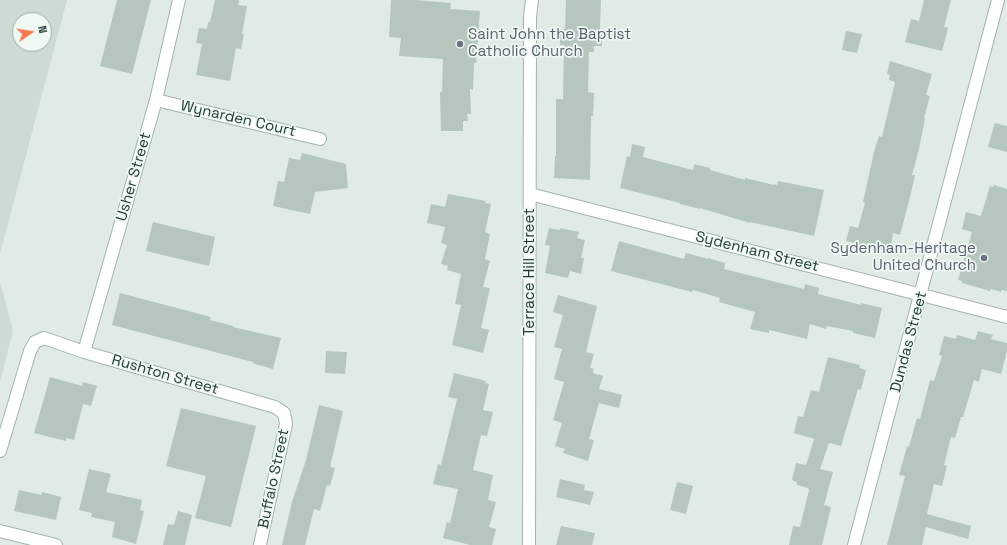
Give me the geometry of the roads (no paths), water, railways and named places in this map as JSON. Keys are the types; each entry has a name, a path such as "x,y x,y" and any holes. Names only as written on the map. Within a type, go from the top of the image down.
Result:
{"street":[{"name":"Usher Street","path":"84,352 156,100 179,0"},
{"name":"Terrace Hill Street","path":"529,545 530,17 532,0"},
{"name":"Dundas Street","path":"854,545 998,0"},
{"name":"Wynarden Court","path":"156,100 320,138"},
{"name":"Sydenham Street","path":"530,194 1007,317"},
{"name":"Rushton Street","path":"0,451 30,351 35,342 44,338 84,352 275,407 284,413"},
{"name":"Buffalo Street","path":"260,545 286,424 284,413"},
{"path":"0,531 56,545"}],"place":[{"name":"Saint John the Baptist Catholic Church","path":"460,44"},
{"name":"Sydenham-Heritage United Church","path":"984,258"}]}
